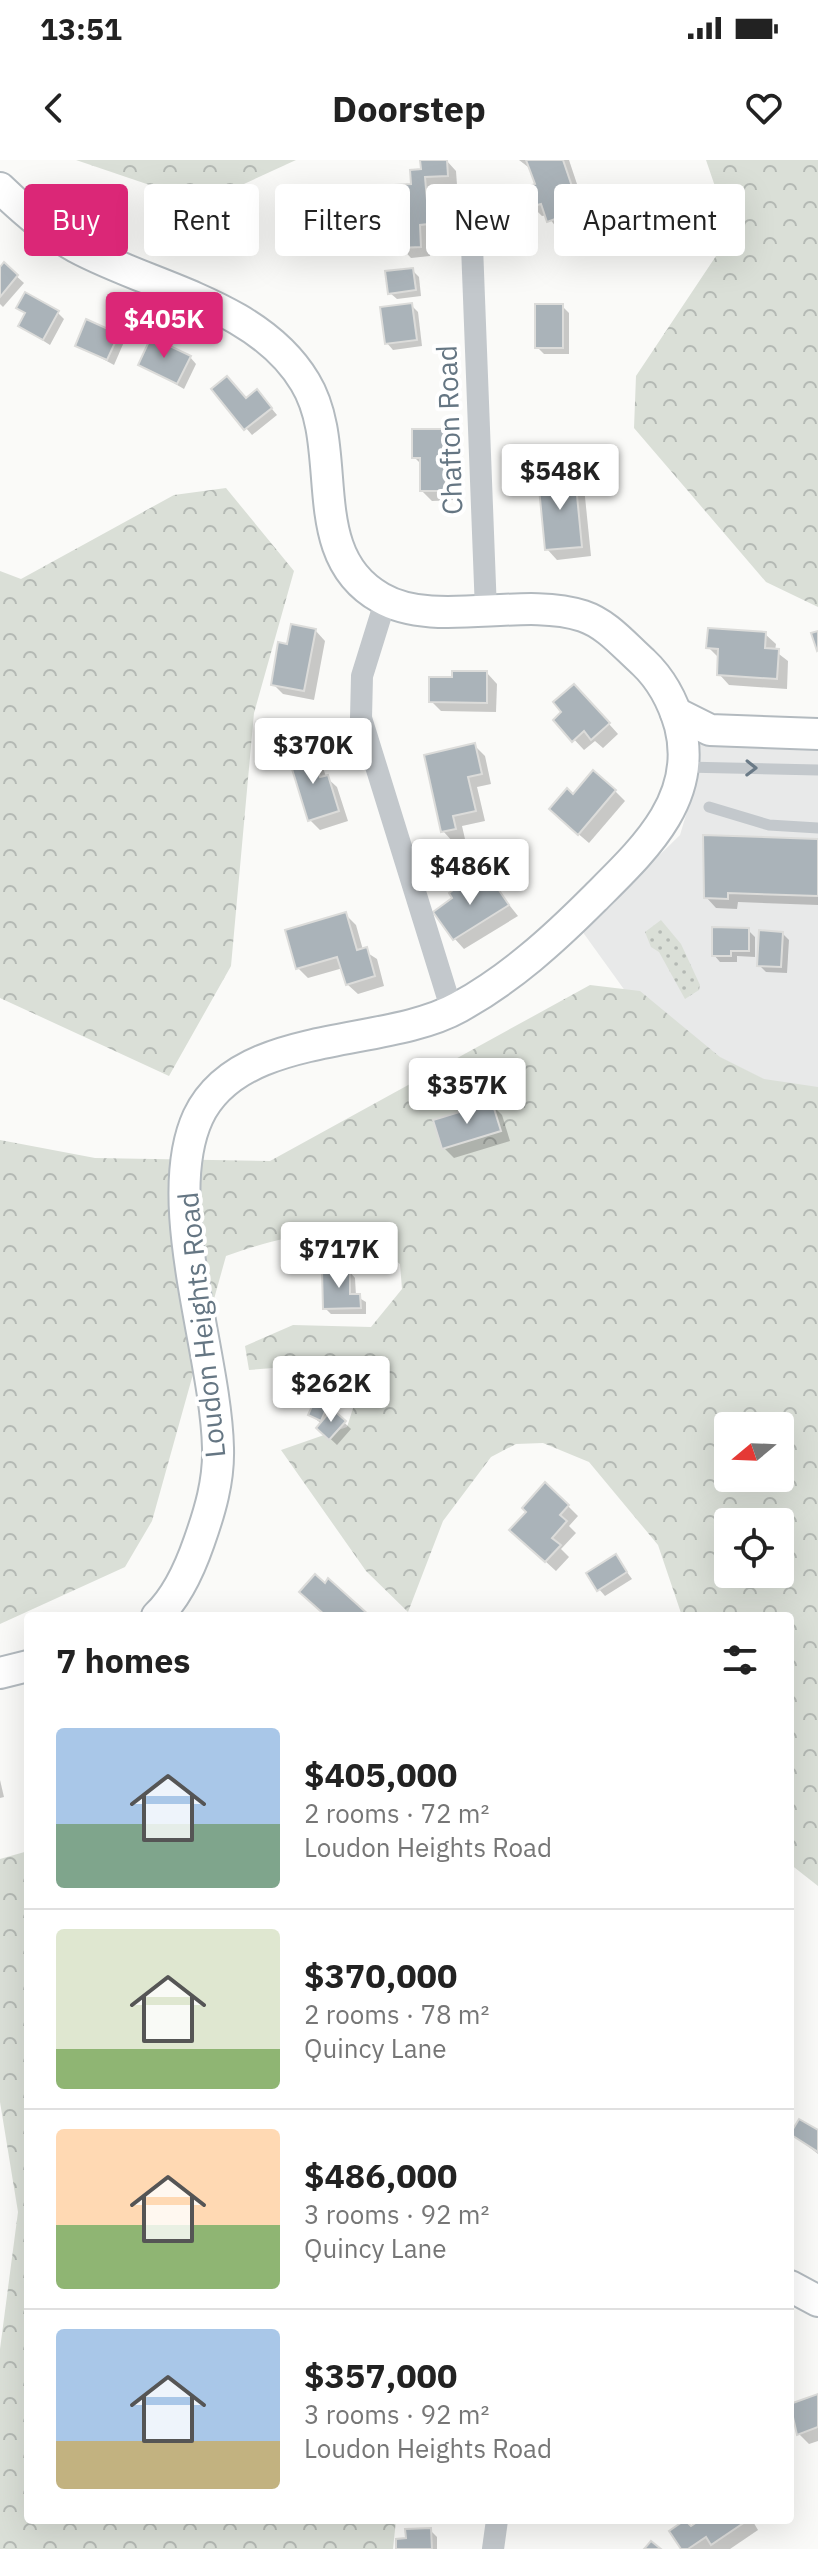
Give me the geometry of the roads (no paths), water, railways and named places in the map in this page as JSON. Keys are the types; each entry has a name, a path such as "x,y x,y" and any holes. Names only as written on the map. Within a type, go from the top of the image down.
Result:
{"street":[{"path":"0,188 38,224 79,249 231,316 272,342 305,381 323,435 334,537 342,561 385,602 362,676 361,718 452,1011"},
{"name":"Chafton Road","path":"472,256 486,611"},
{"name":"Loudon Heights Road","path":"165,1612 191,1565 210,1513 219,1451 183,1197 186,1151 200,1114 214,1093 243,1070 290,1051 412,1024 452,1011 526,962 650,843 668,817 683,767 685,748 676,713 657,675 606,627 581,615 510,607 486,611 434,611 385,602"},
{"path":"676,713 710,730 818,734"},
{"path":"0,1673 24,1667"},
{"path":"794,2288 818,2301"},
{"path":"493,2549 496,2524"}],"lane":[{"path":"683,767 818,770"},
{"path":"709,807 769,825 818,828"}]}
